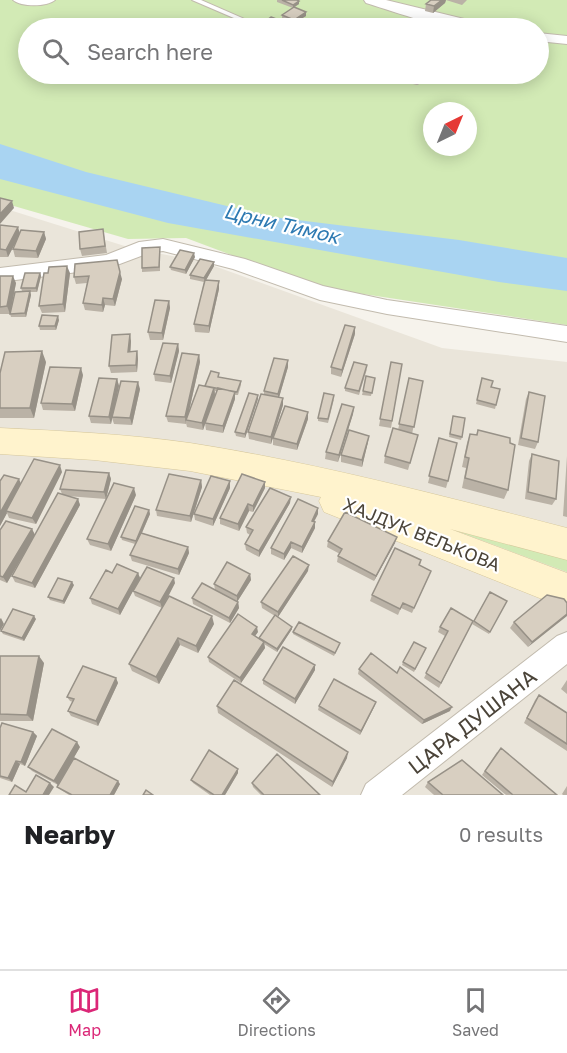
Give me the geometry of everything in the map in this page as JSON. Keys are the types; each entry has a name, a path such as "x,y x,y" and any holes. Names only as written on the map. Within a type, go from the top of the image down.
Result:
{"street":[{"path":"20,0 48,0"},
{"path":"371,0 437,18"},
{"path":"412,18 414,13"},
{"path":"549,38 567,40"},
{"path":"0,275 109,261 155,245 174,246 238,264 320,292 365,302 567,334"},
{"name":"ХАЈДУК ВЕЉКОВА","path":"0,441 132,450 190,457 359,490 567,544"},
{"name":"ХАЈДУК ВЕЉКОВА","path":"278,476 375,517 567,591"},
{"name":"ЦАРА ДУШАНА","path":"377,795 567,646"}],"lane":[{"path":"195,0 238,18"}],"shaded area":[{"path":"0,207 131,248 203,262 442,348 567,362 567,795 0,795"}],"green space":[{"path":"0,0 567,0 567,325 317,287 186,238 128,239 0,202"},
{"path":"424,519 567,549 567,572"}],"water":[{"name":"Црни Тимок","path":"0,144 86,172 273,217 459,240 567,258 567,291 499,282 168,223 0,179"}],"building":[{"path":"282,0 297,0 299,1 293,5"},
{"path":"431,0 442,0 434,6 426,4"},
{"path":"294,7 306,12 297,18 282,15"},
{"path":"0,198 12,201 0,214"},
{"path":"0,225 18,227 6,250 0,249"},
{"path":"103,229 105,246 80,249 79,232"},
{"path":"21,230 44,232 36,251 13,249"},
{"path":"160,247 159,267 142,268 142,248"},
{"path":"180,250 194,253 185,270 170,267"},
{"path":"200,259 214,262 204,278 190,275"},
{"path":"117,260 120,272 113,299 103,298 102,305 83,303 89,276 74,277 75,264"},
{"path":"67,266 63,304 39,306 44,273 48,273 49,267"},
{"path":"25,273 40,273 36,288 21,288"},
{"path":"0,276 13,276 7,306 0,307"},
{"path":"205,280 219,281 209,326 194,324"},
{"path":"30,291 25,313 10,314 15,292"},
{"path":"155,300 169,301 162,333 148,332"},
{"path":"42,315 58,316 55,326 39,326"},
{"path":"345,325 355,327 342,370 331,367"},
{"path":"130,334 128,352 137,351 136,365 109,366 112,335"},
{"path":"163,343 178,344 170,376 154,374"},
{"path":"42,351 30,408 0,408 0,373 5,352"},
{"path":"182,353 199,355 185,417 166,416"},
{"path":"274,358 288,360 278,394 264,391"},
{"path":"354,362 367,365 359,391 345,388"},
{"path":"391,362 402,364 392,421 380,419"},
{"path":"50,367 81,368 72,404 41,403"},
{"path":"211,371 219,373 218,377 241,381 237,392 205,386"},
{"path":"366,376 375,378 372,393 363,391"},
{"path":"99,378 117,379 109,417 89,416"},
{"path":"409,378 423,381 414,427 399,424"},
{"path":"482,378 493,381 491,387 500,389 496,405 477,400"},
{"path":"121,381 138,382 130,418 112,417"},
{"path":"199,385 214,388 202,423 186,420"},
{"path":"218,388 235,392 223,426 205,423"},
{"path":"529,392 545,396 538,442 521,438"},
{"path":"249,393 258,395 245,434 235,432"},
{"path":"324,393 334,395 328,419 318,418"},
{"path":"261,394 283,398 271,437 248,432"},
{"path":"342,404 354,407 339,455 326,452"},
{"path":"285,406 308,412 297,444 273,438"},
{"path":"453,416 465,418 462,437 450,434"},
{"path":"393,428 418,435 410,463 385,456"},
{"path":"349,430 369,436 362,460 341,455"},
{"path":"478,430 510,438 510,443 515,445 508,490 465,478 469,458 465,457 470,434 477,435"},
{"path":"439,438 457,443 448,481 429,476"},
{"path":"532,454 559,461 556,499 528,492"},
{"path":"34,459 60,465 32,518 6,511"},
{"path":"66,470 109,473 104,492 60,489"},
{"path":"169,474 201,480 190,516 156,510"},
{"path":"242,474 265,482 253,506 248,504 238,524 220,518"},
{"path":"4,475 19,479 0,513 0,481"},
{"path":"211,476 230,481 213,519 194,514"},
{"path":"114,483 134,488 108,544 87,539"},
{"path":"270,488 291,497 259,551 245,544 253,530 246,527"},
{"path":"58,493 78,499 32,583 12,576"},
{"path":"298,499 318,508 312,521 315,522 302,547 291,542 284,554 271,548"},
{"path":"135,506 149,510 136,541 121,537"},
{"path":"345,512 397,537 376,576 338,556 342,549 328,541"},
{"path":"6,521 32,529 3,577 0,576 0,530"},
{"path":"141,533 188,547 178,569 130,555"},
{"path":"395,548 421,560 419,565 431,571 414,608 403,603 400,609 372,595"},
{"path":"293,556 309,565 278,612 261,602"},
{"path":"227,562 250,574 237,596 214,584"},
{"path":"117,564 138,573 118,609 90,598 106,570 112,573"},
{"path":"147,567 174,578 160,602 133,591"},
{"path":"58,578 72,582 63,601 48,597"},
{"path":"202,583 238,602 229,618 192,598"},
{"path":"490,592 507,601 490,632 474,621"},
{"path":"547,595 564,599 567,603 567,614 532,642 514,622"},
{"path":"169,596 212,616 196,646 178,638 156,677 129,664"},
{"path":"451,608 473,621 441,683 426,673 448,631 440,627"},
{"path":"13,609 34,616 22,638 1,631"},
{"path":"238,614 257,627 252,634 264,642 240,678 208,657"},
{"path":"275,615 292,627 277,649 259,638"},
{"path":"299,622 340,643 335,653 293,632"},
{"path":"414,642 426,648 415,669 403,662"},
{"path":"283,647 315,665 295,699 263,680"},
{"path":"371,653 397,673 400,667 452,707 424,720 359,669"},
{"path":"0,656 39,656 27,715 0,714"},
{"path":"83,666 116,678 96,721 68,711 74,699 67,697"},
{"path":"334,679 376,702 361,731 319,706"},
{"path":"234,680 348,752 333,782 217,706"},
{"path":"539,695 567,713 567,744 527,718"},
{"path":"2,723 33,732 21,762 16,761 8,778 0,776 0,728"},
{"path":"52,729 77,742 54,781 28,767"},
{"path":"501,748 557,795 513,795 485,771"},
{"path":"209,750 238,769 222,795 214,795 191,780"},
{"path":"277,754 320,795 264,795 252,783"},
{"path":"74,758 118,781 110,795 72,795 57,787"},
{"path":"462,760 503,795 443,795 428,782"},
{"path":"36,775 50,783 43,795 9,795 15,785 26,792"},
{"path":"146,790 153,795 143,795"}]}
